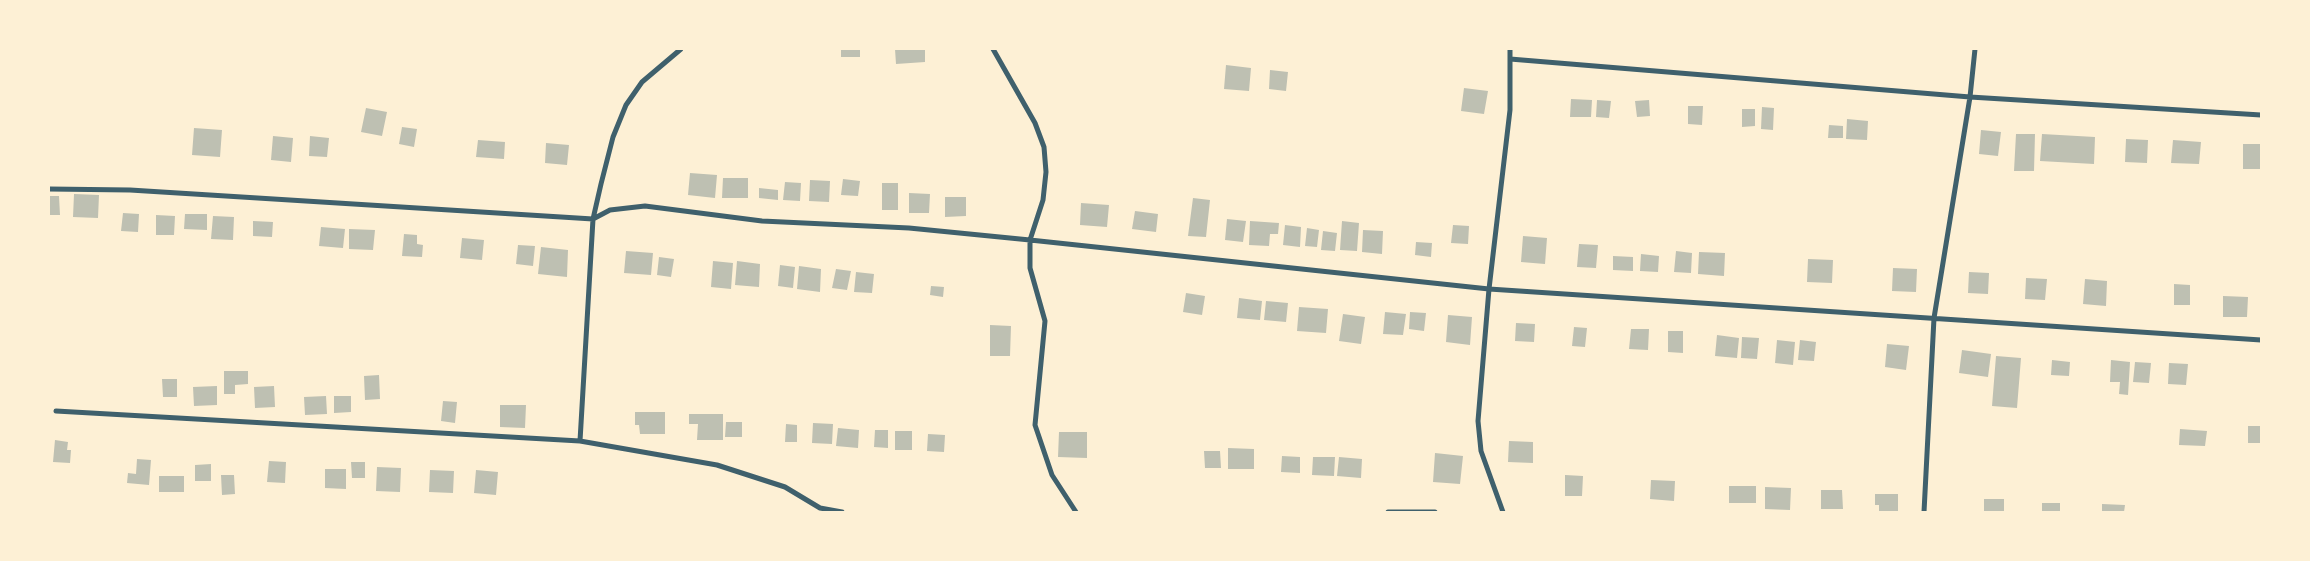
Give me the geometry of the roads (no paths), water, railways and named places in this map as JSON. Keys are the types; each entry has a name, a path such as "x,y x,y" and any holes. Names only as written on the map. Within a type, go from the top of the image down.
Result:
{"street":[{"path":"580,441 592,219 613,137 626,105 642,82 681,49"},
{"path":"993,49 1034,123 1044,147 1046,172 1043,200 1030,240 1030,268 1045,321 1035,425 1052,475 1076,512"},
{"path":"1503,512 1481,451 1478,421 1489,289 1510,110 1510,49"},
{"path":"1924,512 1934,318 1970,97 1975,49"},
{"path":"1510,59 1970,97 2261,115"},
{"path":"49,189 130,190 592,219 610,210 645,206 762,221 909,228 1489,289 2261,340"},
{"path":"56,411 580,441 718,465 785,487 820,508 842,512"},
{"path":"1388,512 1435,512"}]}
